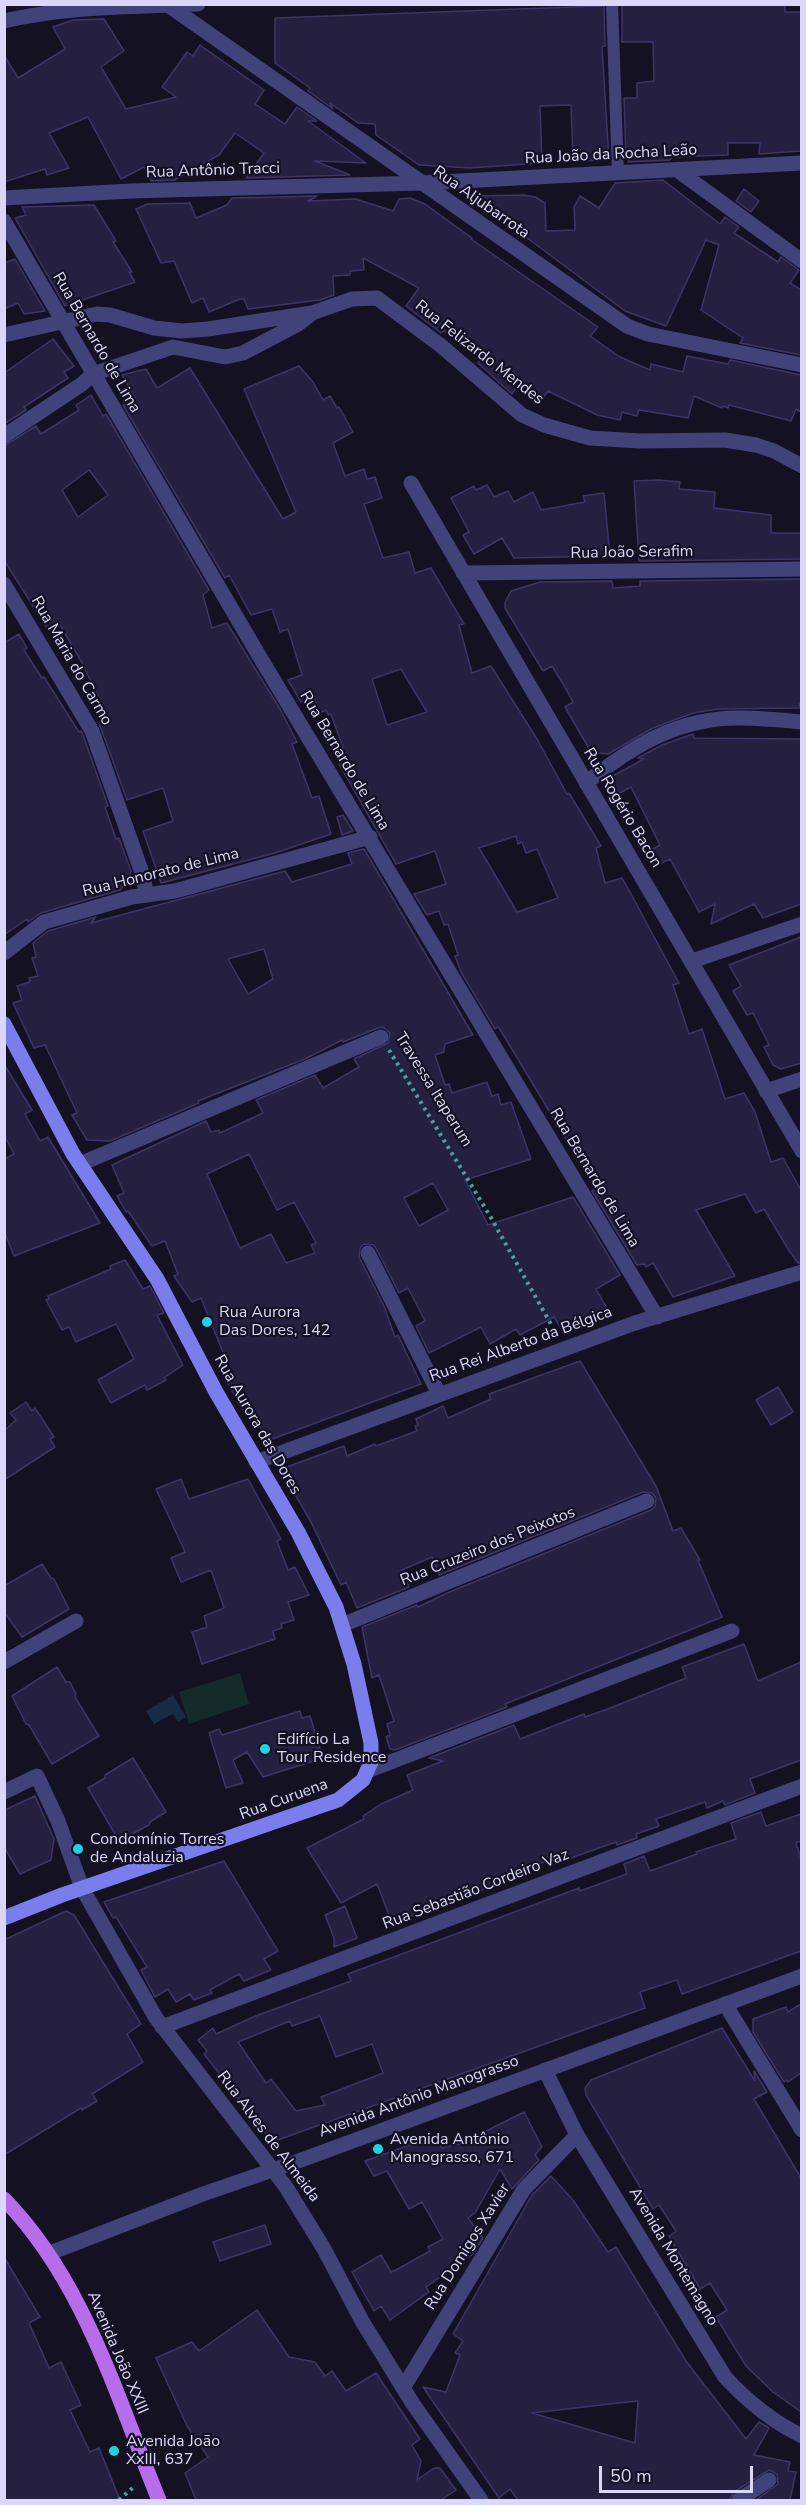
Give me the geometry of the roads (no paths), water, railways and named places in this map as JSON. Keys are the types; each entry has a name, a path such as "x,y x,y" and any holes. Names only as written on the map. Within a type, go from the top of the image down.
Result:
{"main road":[{"name":"Rua Aurora das Dores","path":"4,1024 80,1164 157,1279 216,1392 298,1532 336,1607 354,1664 371,1743 371,1762 366,1771"},
{"name":"Rua Curuena","path":"4,1918 82,1888 339,1800 363,1780 366,1771"},
{"name":"Avenida João XXIII","path":"4,2199 50,2253 99,2347 159,2500"}],"street":[{"path":"4,21 82,6 198,4"},
{"name":"Rua Aljubarrota","path":"168,5 627,326 648,334 801,366"},
{"name":"Rua João da Rocha Leão","path":"422,183 801,163"},
{"path":"677,170 801,261"},
{"name":"Rua Antônio Tracci","path":"4,198 143,191 422,183"},
{"name":"Rua Bernardo de Lima","path":"4,221 261,659 657,1317"},
{"name":"Rua Felizardo Mendes","path":"4,335 97,314 110,315 154,328 182,331 208,329 312,313 352,299 377,298 440,345 522,415 566,432 590,438 640,441 725,440 756,445 774,451 801,466"},
{"name":"Rua Felizardo Mendes","path":"4,436 82,384 93,374 172,347 225,357 243,353 298,324 312,313"},
{"name":"Rua Rogério Bacon","path":"411,483 801,1151"},
{"name":"Rua João Serafim","path":"464,573 801,570"},
{"name":"Rua Maria do Carmo","path":"4,584 92,731 141,870 147,895"},
{"path":"586,783 618,757 646,741 690,724 740,718 801,722"},
{"name":"Rua Honorato de Lima","path":"4,953 44,922 132,897 175,891 370,837"},
{"path":"692,961 801,924"},
{"name":"Travessa Itaperum","path":"80,1164 381,1036"},
{"path":"766,1091 801,1079"},
{"path":"368,1253 439,1394"},
{"name":"Rua Rei Alberto da Bélgica","path":"256,1462 564,1349 801,1272"},
{"name":"Rua Cruzeiro dos Peixotos","path":"342,1625 647,1502"},
{"path":"4,1662 76,1621"},
{"name":"Rua Curuena","path":"366,1771 732,1631"},
{"name":"Rua Alves de Almeida","path":"4,1792 37,1776 58,1821 82,1888 162,2026 286,2187 403,2388 481,2500"},
{"name":"Rua Sebastião Cordeiro Vaz","path":"162,2026 801,1786"},
{"name":"Avenida Antônio Manograsso","path":"50,2253 202,2194 801,1976"},
{"path":"725,2004 801,2130"},
{"name":"Avenida Montemagno","path":"544,2070 577,2135 725,2377 745,2399 760,2411 776,2423 801,2436"},
{"name":"Rua Domigos Xavier","path":"403,2388 524,2189 577,2135"},
{"path":"739,2500 769,2480"}],"lane":[{"path":"612,4 618,174"}],"water":[{"path":"173,1695 186,1717 178,1722 173,1714 154,1724 146,1711"}],"place":[{"name":"Rua Aurora Das Dores, 142","path":"207,1322"},
{"name":"Edifício La Tour Residence","path":"265,1749"},
{"name":"Condomínio Torres de Andaluzia","path":"78,1849"},
{"name":"Avenida Antônio Manograsso, 671","path":"378,2149"},
{"name":"Avenida João XxIII, 637","path":"114,2451"}]}
